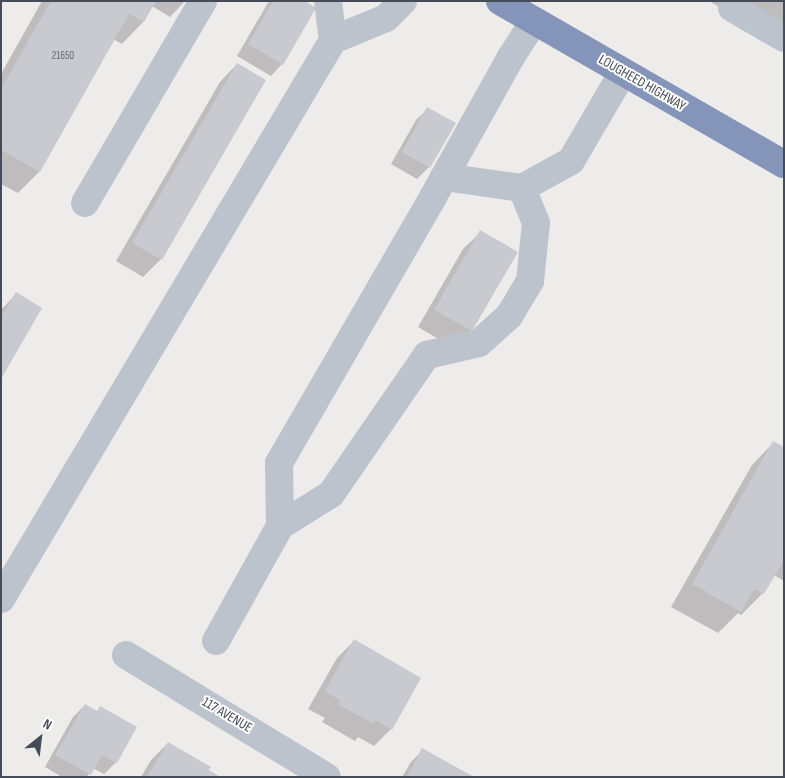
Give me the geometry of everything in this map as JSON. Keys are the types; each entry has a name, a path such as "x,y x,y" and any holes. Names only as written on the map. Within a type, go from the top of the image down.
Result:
{"highway":[{"name":"LOUGHEED HIGHWAY","path":"517,8 623,72 784,164"}],"street":[{"path":"85,203 203,1"},
{"path":"328,1 334,40"},
{"path":"1,599 334,40 386,18 403,1"},
{"path":"280,526 279,463 511,57 517,8"},
{"path":"732,8 784,38"},
{"path":"444,177 522,188 571,162 623,72"},
{"path":"216,641 280,526 331,494 426,355 480,343 510,316 530,281 536,223 522,188"},
{"name":"117 AVENUE","path":"126,655 327,777"}],"building":[{"path":"51,1 156,1 144,22 129,14 40,172 1,150 1,89"},
{"path":"273,1 305,1 316,8 283,65 248,44"},
{"path":"237,63 266,80 162,260 132,243"},
{"path":"427,107 456,123 430,168 402,152"},
{"path":"480,230 518,252 472,331 434,310"},
{"path":"16,292 42,308 1,379 1,317"},
{"path":"773,441 784,447 784,560 764,594 754,589 741,612 692,584"},
{"path":"354,639 421,678 392,730 375,720 373,724 338,704 341,701 325,691"},
{"path":"85,704 97,711 100,706 137,727 117,763 102,755 91,775 55,755"},
{"path":"168,742 211,767 209,770 220,777 147,777"},
{"path":"422,748 474,777 407,777"}]}
